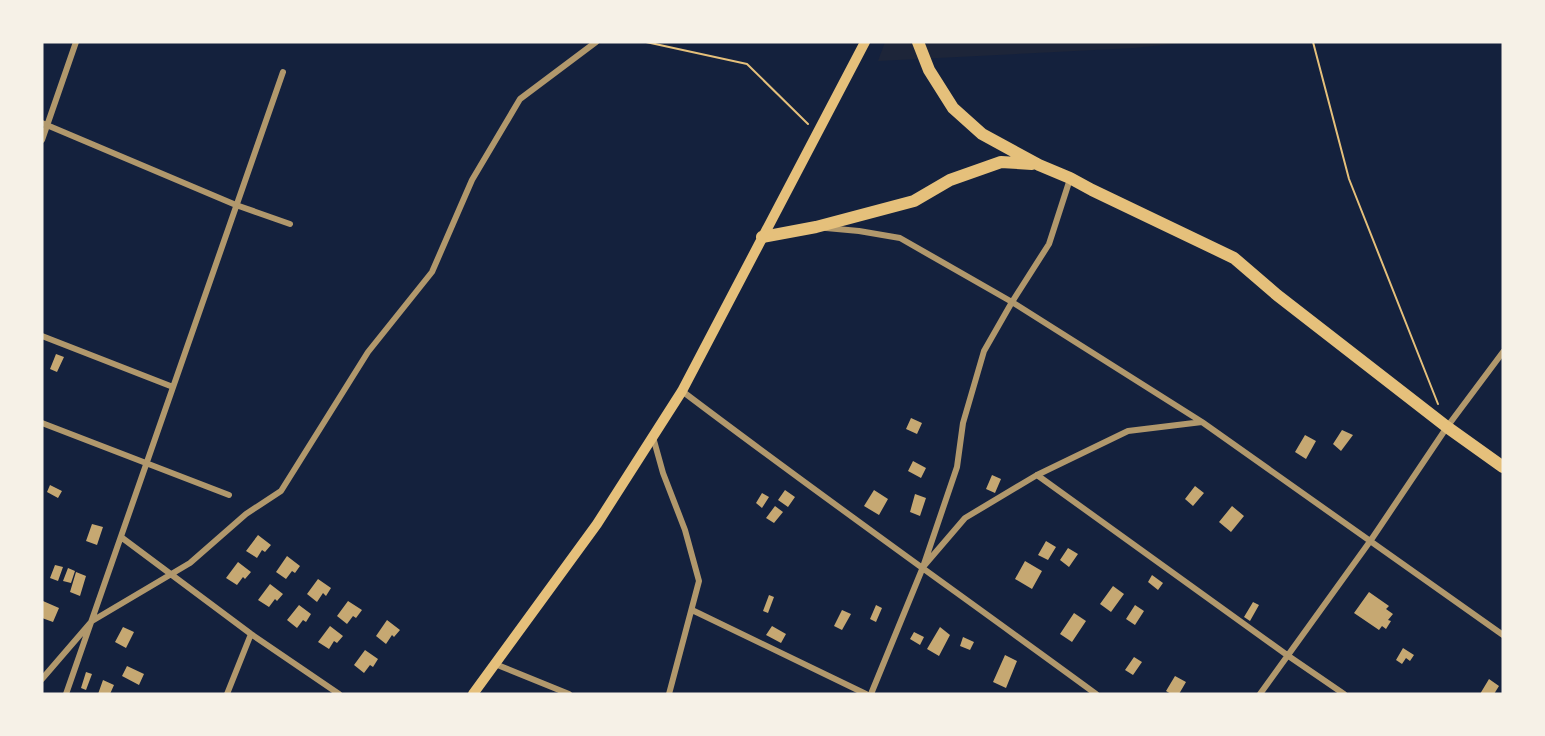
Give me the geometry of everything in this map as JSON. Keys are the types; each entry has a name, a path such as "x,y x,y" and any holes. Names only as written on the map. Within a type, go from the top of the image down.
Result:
{"main road":[{"path":"473,694 597,524 682,391 866,42"},
{"path":"918,42 929,70 953,108 982,134 1040,165 1234,258 1447,427 1503,467"},
{"path":"762,237 816,227 914,201 950,180 1001,162 1040,165"}],"street":[{"path":"42,140 44,124 76,42"},
{"path":"42,679 92,621 190,563 246,514 281,491 368,352 432,272 472,180 520,99 596,42"},
{"path":"66,694 283,72"},
{"path":"44,124 236,205 290,224"},
{"path":"871,694 923,567 957,467 963,423 984,351 1049,244 1070,178"},
{"path":"816,227 900,238 1012,302 1202,422 1503,635"},
{"path":"42,336 173,387"},
{"path":"1260,694 1371,540 1447,427 1503,352"},
{"path":"682,391 795,477 923,567 1096,694"},
{"path":"923,567 965,518 1037,475 1128,430 1202,422"},
{"path":"42,423 229,495"},
{"path":"653,436 663,473 685,530 699,581 669,694"},
{"path":"1037,475 1287,656 1344,694"},
{"path":"121,537 251,634 339,694"},
{"path":"692,610 866,694"},
{"path":"227,694 251,634"},
{"path":"495,664 569,694"}],"path":[{"path":"646,42 747,64 817,132"},
{"path":"1313,42 1349,179 1438,405"}],"shaded area":[{"path":"885,42 1192,42 1134,48 878,61"}],"building":[{"path":"56,354 64,357 57,372 50,369"},
{"path":"911,418 922,423 917,434 906,429"},
{"path":"1342,430 1353,435 1341,451 1333,444"},
{"path":"1305,435 1316,441 1306,459 1295,452"},
{"path":"913,461 926,468 921,478 908,471"},
{"path":"992,475 1001,479 995,493 986,489"},
{"path":"50,485 62,491 58,498 47,492"},
{"path":"1195,486 1204,493 1193,506 1185,499"},
{"path":"785,490 795,497 788,507 778,500"},
{"path":"874,490 888,499 879,515 864,506"},
{"path":"762,493 769,497 762,508 756,503"},
{"path":"915,494 926,498 920,516 910,512"},
{"path":"775,506 783,512 774,523 766,518"},
{"path":"1232,506 1244,516 1231,532 1219,522"},
{"path":"92,524 103,527 97,545 86,541"},
{"path":"258,535 271,545 265,552 262,550 257,558 246,551"},
{"path":"1046,541 1056,547 1048,560 1038,555"},
{"path":"1068,548 1078,554 1069,567 1060,560"},
{"path":"287,556 300,566 286,579 276,572"},
{"path":"1025,561 1042,571 1032,589 1015,579"},
{"path":"238,562 251,572 237,585 226,578"},
{"path":"55,565 63,567 58,581 50,578"},
{"path":"68,568 75,571 71,583 63,581"},
{"path":"76,572 86,576 80,596 70,592"},
{"path":"1152,575 1163,583 1158,590 1148,582"},
{"path":"318,579 331,588 326,596 323,593 317,602 307,594"},
{"path":"270,584 283,594 269,607 258,600"},
{"path":"1113,586 1124,594 1111,612 1100,604"},
{"path":"1369,592 1389,606 1386,609 1393,614 1388,620 1391,621 1386,629 1382,626 1379,630 1354,613"},
{"path":"769,595 774,597 768,613 763,611"},
{"path":"43,601 59,608 53,622 42,618"},
{"path":"348,601 362,610 347,624 337,616"},
{"path":"1253,602 1259,605 1250,621 1244,617"},
{"path":"299,605 311,614 306,622 303,620 297,628 287,620"},
{"path":"876,605 882,608 876,622 870,619"},
{"path":"1135,605 1144,611 1135,625 1126,619"},
{"path":"842,610 851,614 842,630 834,626"},
{"path":"1074,613 1086,621 1072,642 1060,634"},
{"path":"387,620 400,630 394,637 392,635 386,644 376,636"},
{"path":"330,626 343,636 337,643 334,641 329,649 318,642"},
{"path":"772,626 786,634 781,643 766,635"},
{"path":"123,627 134,632 126,648 115,642"},
{"path":"940,627 950,635 939,656 927,649"},
{"path":"914,632 924,637 920,645 910,639"},
{"path":"963,637 974,642 970,650 960,646"},
{"path":"1403,648 1414,655 1410,661 1406,658 1402,664 1396,660"},
{"path":"365,650 378,659 373,667 370,665 364,673 354,665"},
{"path":"1005,655 1017,661 1006,688 993,682"},
{"path":"1134,657 1142,662 1133,675 1125,670"},
{"path":"127,666 144,674 139,685 122,676"},
{"path":"86,672 92,674 86,690 81,688"},
{"path":"1175,676 1186,682 1179,694 1171,694 1166,691"},
{"path":"1489,679 1499,686 1494,694 1480,694"},
{"path":"103,680 114,685 110,694 98,694"}]}
